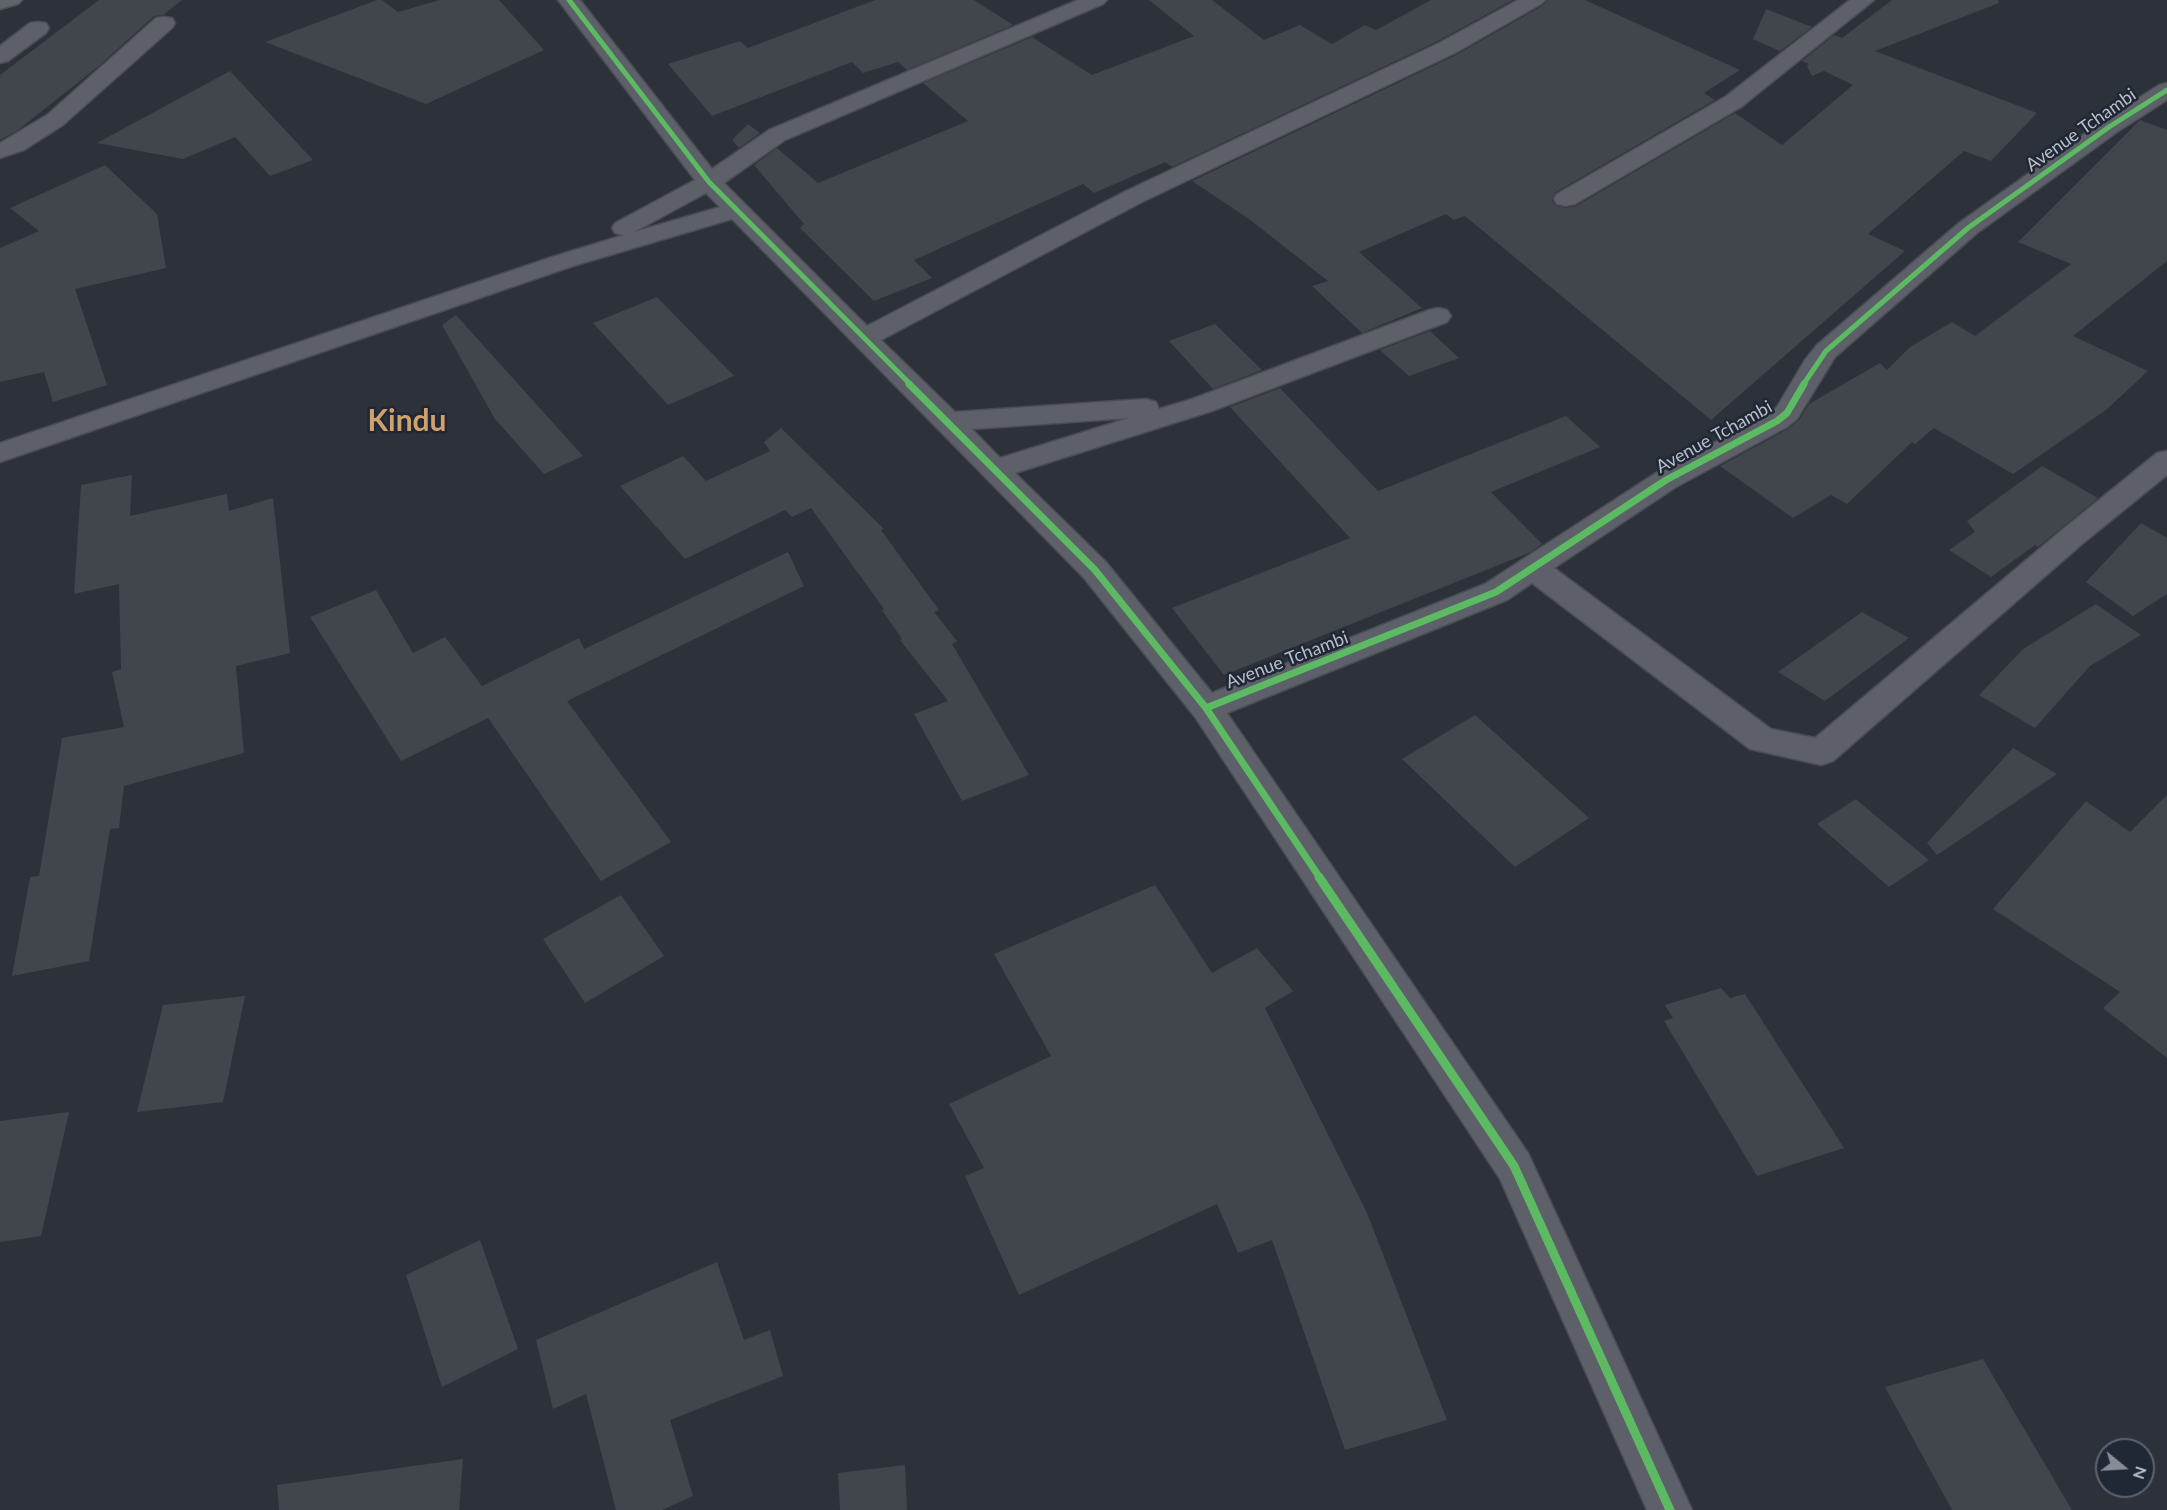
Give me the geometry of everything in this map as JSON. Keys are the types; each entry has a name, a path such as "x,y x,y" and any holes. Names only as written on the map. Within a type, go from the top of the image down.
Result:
{"main road":[{"path":"0,3 11,0"}],"street":[{"path":"564,261 709,182 777,135 1096,0"},
{"path":"864,338 1133,197 1447,48 1534,0"},
{"path":"1566,199 1733,102 1863,0"},
{"path":"577,2 709,182 1095,570 1206,708 1514,1167 1670,1510"},
{"path":"0,151 16,145 55,120 164,23"},
{"path":"0,56 38,28"},
{"name":"Avenue Tchambi","path":"1206,708 1476,602 1533,568 1666,480 1777,421 1787,413 1818,360 1826,351 1968,228 2109,127 2167,90"},
{"path":"0,453 564,261 737,210"},
{"path":"994,469 1202,405 1438,316"},
{"path":"947,422 1202,405"},
{"path":"1533,568 1762,740 1821,752 2072,537 2167,460"}],"building":[{"path":"99,0 182,0 163,15 154,16 99,66 18,130 0,140 0,75"},
{"path":"382,0 398,12 440,0 499,0 544,50 426,104 265,42"},
{"path":"875,0 974,0 1013,25 907,70 898,62 863,73 852,62 712,116 668,64 740,41 748,48"},
{"path":"1149,0 1212,0 1264,40 1300,25 1332,44 1365,25 1376,30 1431,0 1513,0 1438,41 1172,167 1165,162 1094,193 1083,184 914,260 932,278 874,301 800,228 804,224 754,165 777,148 818,183 968,121 923,83 1032,37 1092,75 1194,36"},
{"path":"1547,0 1585,0 1740,70 1704,93 1715,100 1556,192 1552,200 1557,206 1566,208 1576,206 1735,113 1782,145 1853,85 1824,71 1812,76 1807,66 1809,64 1802,61 1834,35 1842,38 1892,0 1998,0 1999,3 1875,51 2037,113 1991,161 1964,151 1868,234 1905,251 1711,420 1465,216 1454,220 1446,214 1359,252 1422,308 1362,333 1312,286 1328,281 1249,219 1192,181 1456,55 1542,6"},
{"path":"1766,9 1812,27 1780,51 1753,39"},
{"path":"230,71 313,160 270,176 235,137 183,159 97,143"},
{"path":"2140,120 2167,130 2167,261 2073,336 2148,371 2106,410 2013,474 1934,428 1915,444 1912,442 1847,504 1831,495 1793,518 1720,466 1788,429 1799,420 1809,404 1880,363 1887,370 1910,347 1952,322 1975,336 2071,264 2018,242"},
{"path":"748,124 760,133 739,148 732,140"},
{"path":"105,165 157,214 166,268 75,289 107,385 53,402 44,372 0,382 0,248 39,231 10,208"},
{"path":"657,297 734,376 668,405 593,323"},
{"path":"456,315 583,456 544,474 495,419 442,325"},
{"path":"1215,324 1262,370 1213,389 1169,341"},
{"path":"1430,331 1459,358 1409,376 1380,350"},
{"path":"1280,388 1378,491 1566,416 1600,447 1491,492 1542,544 1531,552 1224,675 1172,608 1350,538 1230,407"},
{"path":"781,428 884,529 881,530 939,610 934,612 957,641 952,644 1029,775 962,801 914,714 948,701 900,640 902,639 882,610 884,609 811,508 792,517 785,510 685,559 620,486 683,456 706,481 770,451 764,442"},
{"path":"2042,466 2098,498 2038,547 2035,545 1991,577 1949,550 1975,532 1967,521"},
{"path":"132,475 130,516 227,494 229,511 273,498 290,653 236,666 244,753 124,786 119,828 110,829 89,961 12,976 30,877 39,876 62,738 124,727 112,672 121,669 119,584 74,594 81,485"},
{"path":"2141,523 2167,538 2167,594 2133,616 2086,582"},
{"path":"788,552 804,586 567,701 671,842 601,881 488,718 401,761 310,617 376,590 413,653 445,637 482,686 579,638 584,649"},
{"path":"2096,604 2141,635 2090,666 2035,728 1979,695 2023,649"},
{"path":"1862,612 1909,638 1825,701 1778,672"},
{"path":"1475,715 1589,818 1515,867 1402,759"},
{"path":"2013,748 2057,774 1937,855 1927,843"},
{"path":"2167,795 2167,1058 2103,1008 2120,992 1993,909 2086,801 2130,832"},
{"path":"1856,799 1929,860 1889,887 1817,824"},
{"path":"1155,885 1212,973 1257,948 1293,991 1265,1008 1367,1213 1447,1420 1345,1450 1272,1240 1238,1253 1217,1204 1019,1295 965,1176 984,1168 949,1104 1051,1056 994,954"},
{"path":"621,895 664,956 585,1003 543,939"},
{"path":"1721,988 1730,998 1745,994 1844,1148 1757,1176 1664,1021 1673,1018 1665,1005"},
{"path":"245,996 223,1102 137,1112 163,1005"},
{"path":"69,1112 41,1236 0,1242 0,1121"},
{"path":"480,1240 518,1349 442,1387 406,1275"},
{"path":"717,1262 744,1340 770,1330 783,1376 670,1420 693,1496 662,1510 616,1510 586,1394 553,1409 536,1340"},
{"path":"1983,1359 2072,1510 1952,1510 1885,1387"},
{"path":"463,1459 459,1510 279,1510 277,1485"},
{"path":"905,1465 907,1510 840,1510 838,1473"}],"cycle path":[{"path":"569,0 709,182 1095,570 1206,708 1514,1166 1670,1510"},
{"path":"1206,708 1496,592 1666,480 1777,421 1787,413 1818,360 1826,351 1968,228 2109,127 2167,90"}],"district":[{"name":"Kindu","path":"407,421"}]}
